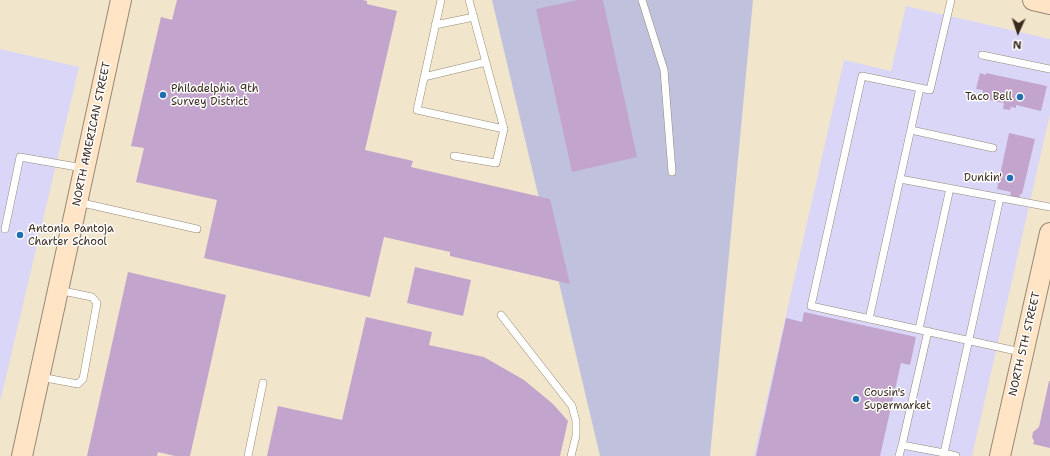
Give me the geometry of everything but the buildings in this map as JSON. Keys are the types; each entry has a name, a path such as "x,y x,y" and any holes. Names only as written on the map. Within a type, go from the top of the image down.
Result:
{"street":[{"name":"NORTH AMERICAN STREET","path":"22,456 121,0"},
{"path":"1033,0 1050,4"},
{"name":"NORTH 5TH STREET","path":"1000,456 1050,233"}],"lane":[{"path":"441,0 417,110 504,129"},
{"path":"454,156 496,163 504,129 469,0"},
{"path":"642,0 664,70 672,172"},
{"path":"951,0 930,90 862,76 811,306 1023,352"},
{"path":"435,25 474,17"},
{"path":"982,55 1050,69"},
{"path":"424,77 486,62"},
{"path":"869,318 920,88"},
{"path":"911,130 993,148"},
{"path":"4,229 20,157 85,168"},
{"path":"900,179 1050,207"},
{"path":"919,329 950,188"},
{"path":"944,453 1000,198"},
{"path":"77,202 197,230"},
{"path":"40,377 78,384 83,379 97,302 92,297 58,290"},
{"path":"501,315 572,406 576,421 576,436 571,456"},
{"path":"899,456 928,331"},
{"path":"248,456 263,383"},
{"path":"902,445 956,456"}],"shaded area":[{"path":"492,0 753,0 710,456 600,456"},
{"path":"906,6 1050,39 1050,114 972,456 754,456 844,60 891,71"},
{"name":"Antonia Pantoja Charter School","path":"0,49 79,67 0,402"}],"place":[{"name":"Philadelphia 9th Survey District","path":"163,95"},
{"name":"Taco Bell","path":"1020,97"},
{"name":"Dunkin'","path":"1010,178"},
{"name":"Antonia Pantoja Charter School","path":"20,235"},
{"name":"Cousin's Supermarket","path":"856,399"}]}
